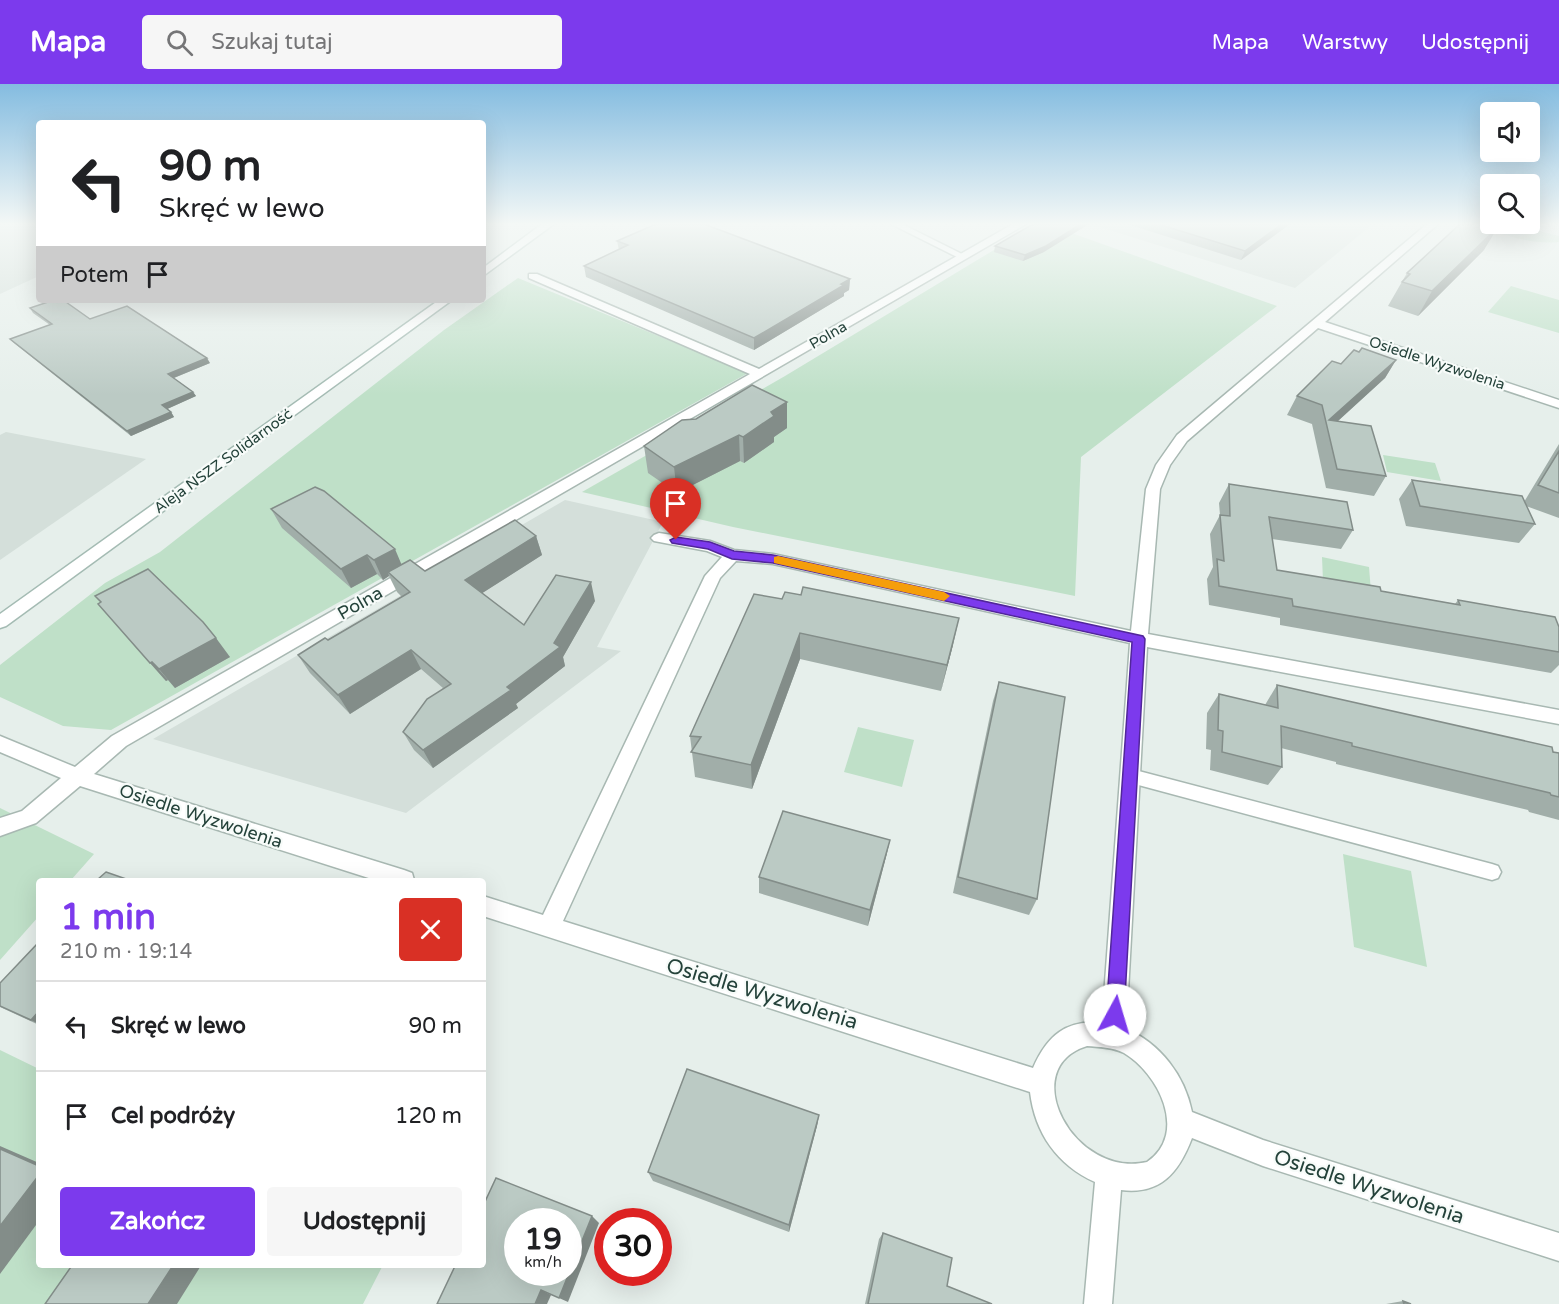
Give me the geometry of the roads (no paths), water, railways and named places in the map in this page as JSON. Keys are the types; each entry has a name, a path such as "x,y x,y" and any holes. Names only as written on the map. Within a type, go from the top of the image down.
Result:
{"street":[{"path":"544,281 760,374"},
{"name":"Polna","path":"0,827 29,817 119,741 922,281"},
{"path":"1113,1036 1119,973 1139,639 1154,489 1163,465 1182,438 1366,281"},
{"name":"Aleja NSZZ Solidarność","path":"0,622 442,303"},
{"name":"Osiedle Wyzwolenia","path":"1316,323 1559,404"},
{"path":"659,538 710,546 732,555 773,559 1139,639 1559,717"},
{"path":"549,927 713,576 732,555"},
{"name":"Osiedle Wyzwolenia","path":"0,744 78,777 398,878"},
{"name":"Osiedle Wyzwolenia","path":"486,907 1042,1083"},
{"path":"1087,1034 1113,1036 1138,1048 1159,1067 1175,1093 1181,1121 1177,1148 1161,1168 1137,1178 1109,1176 1081,1162 1059,1139 1044,1111 1042,1083 1049,1058 1065,1041 1087,1034"},
{"name":"Osiedle Wyzwolenia","path":"1181,1121 1263,1153 1559,1247"},
{"path":"1098,1304 1109,1176"}],"lane":[{"path":"1131,776 1492,872"}]}
